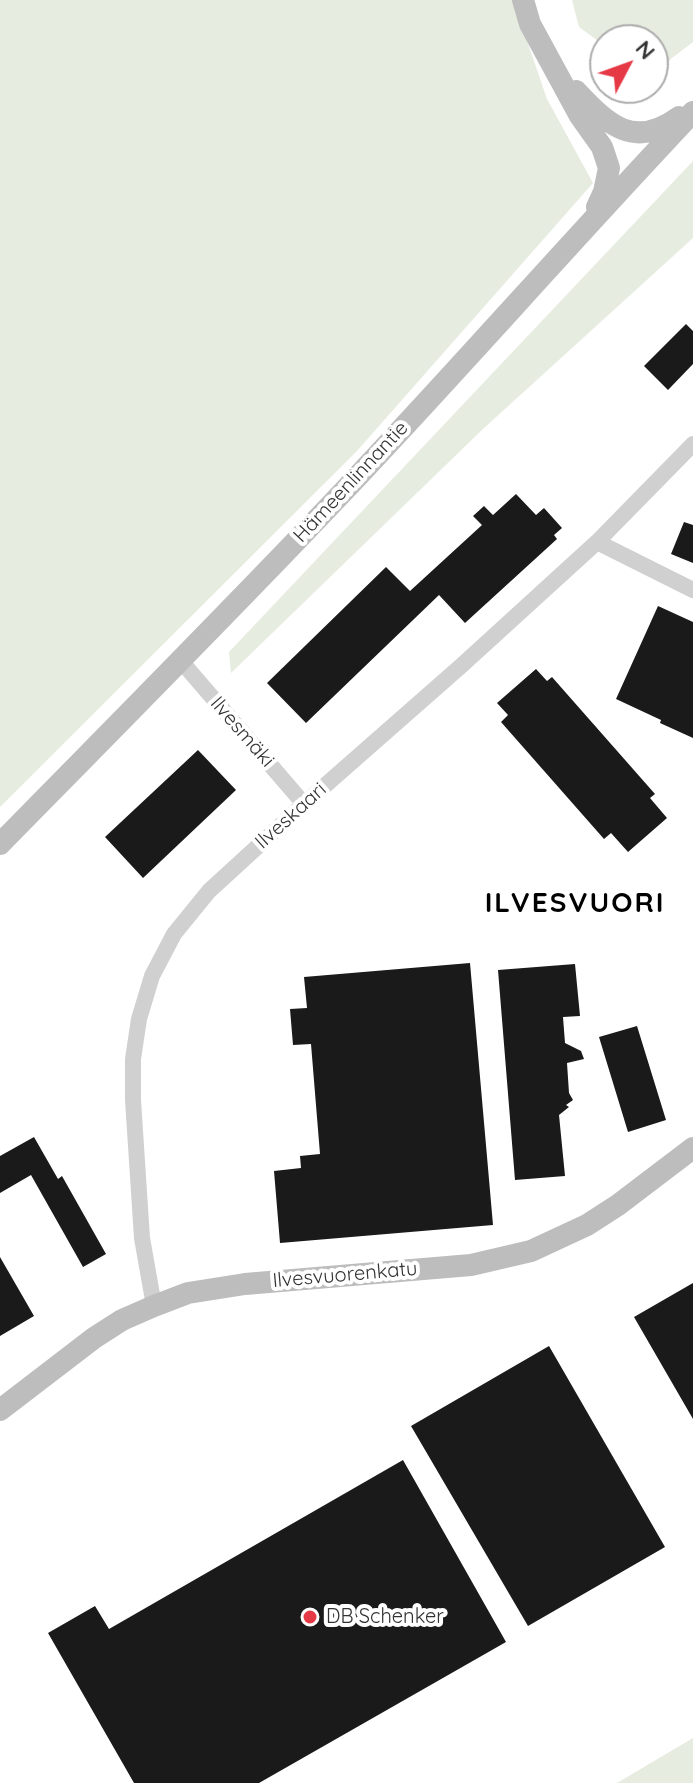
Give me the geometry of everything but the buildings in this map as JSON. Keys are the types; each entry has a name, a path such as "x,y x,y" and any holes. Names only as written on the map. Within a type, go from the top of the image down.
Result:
{"main road":[{"path":"523,0 530,24 580,116 602,147 609,168 604,192 592,220"},
{"path":"556,70 616,128 635,133 657,129 693,110"},
{"name":"Hämeenlinnantie","path":"0,844 346,489 693,110"},
{"name":"Ilvesvuorenkatu","path":"0,1410 122,1320 188,1293 245,1284 471,1265 531,1251 587,1225 693,1148"}],"street":[{"name":"Ilveskaari","path":"154,1306 142,1238 133,1059 139,1019 152,976 174,934 209,891 597,542 693,444"},
{"path":"597,542 693,590"},
{"name":"Ilvesmäki","path":"181,661 304,804"}],"shaded area":[{"path":"0,0 513,0 547,99 593,183 357,451 0,807"},
{"path":"572,0 693,0 693,42 669,60 669,24 589,24 589,34 579,27"},
{"path":"693,161 693,238 483,429 231,673 229,652"},
{"path":"693,1738 693,1783 617,1783"}],"place":[{"name":"DB Schenker","path":"310,1617"}],"district":[{"name":"ILVESVUORI","path":"575,904"}]}
